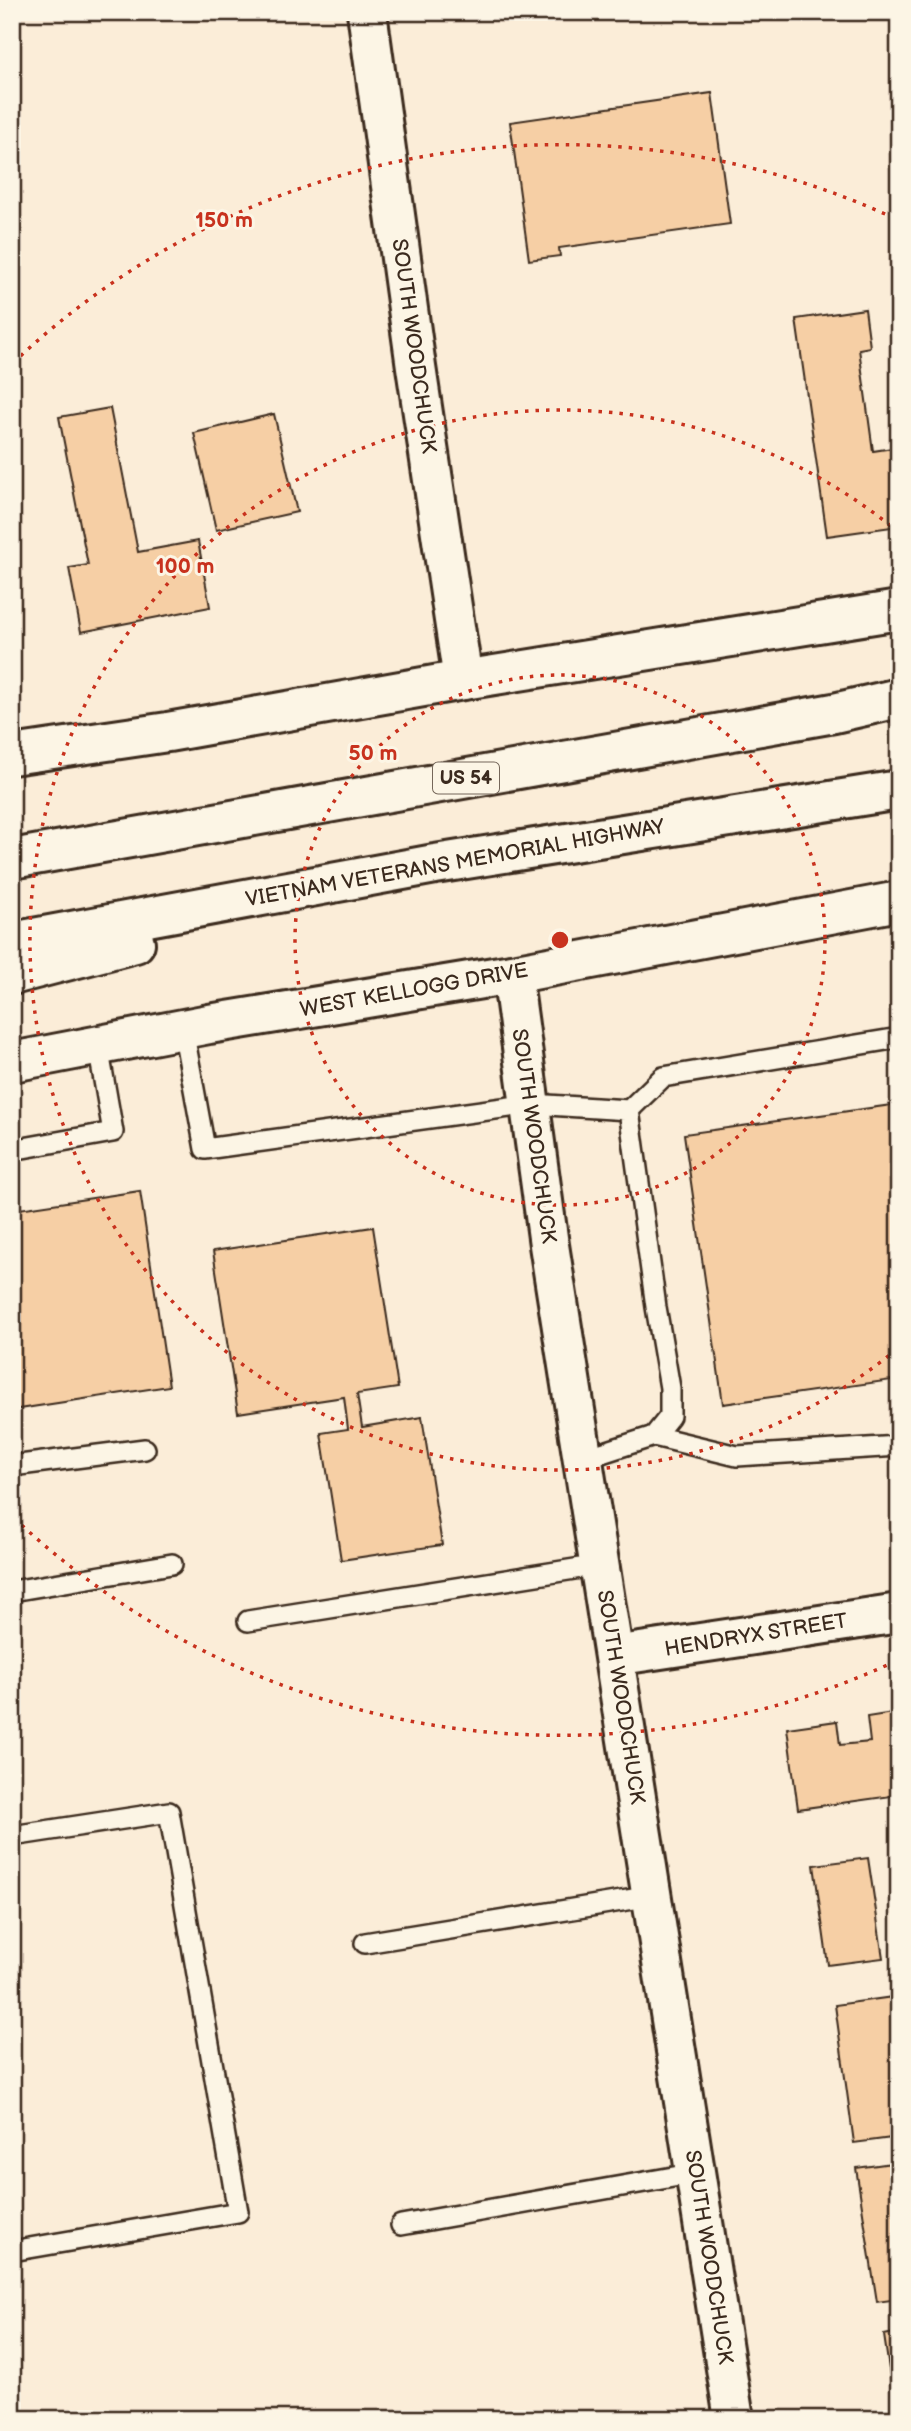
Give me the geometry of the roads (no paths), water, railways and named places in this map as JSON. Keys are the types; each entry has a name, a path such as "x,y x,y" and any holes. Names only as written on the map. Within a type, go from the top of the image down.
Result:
{"main road":[{"name":"SOUTH WOODCHUCK","path":"367,12 463,680"},
{"path":"12,755 169,732 463,680 899,610"},
{"name":"US 54","path":"19,857 834,713 899,698"},
{"name":"VIETNAM VETERANS MEMORIAL HIGHWAY","path":"12,942 435,864 899,790"},
{"path":"12,975 435,864"},
{"name":"WEST KELLOGG DRIVE","path":"12,1062 183,1029 512,974 899,901"},
{"name":"SOUTH WOODCHUCK","path":"512,974 549,1245 734,2419"},
{"name":"HENDRYX STREET","path":"614,1656 899,1613"}],"lane":[{"path":"183,1029 205,1149 531,1104 629,1110 663,1077 899,1038"},
{"path":"12,1150 113,1132 98,1045"},
{"path":"629,1110 670,1388 670,1416 654,1436"},
{"path":"583,1460 654,1436 737,1456 899,1446"},
{"path":"12,1466 145,1449"},
{"path":"12,1591 172,1564"},
{"path":"248,1621 600,1565"},
{"path":"12,1836 169,1812 238,2212 12,2251"},
{"path":"365,1943 652,1896"},
{"path":"401,2225 696,2173"}]}
